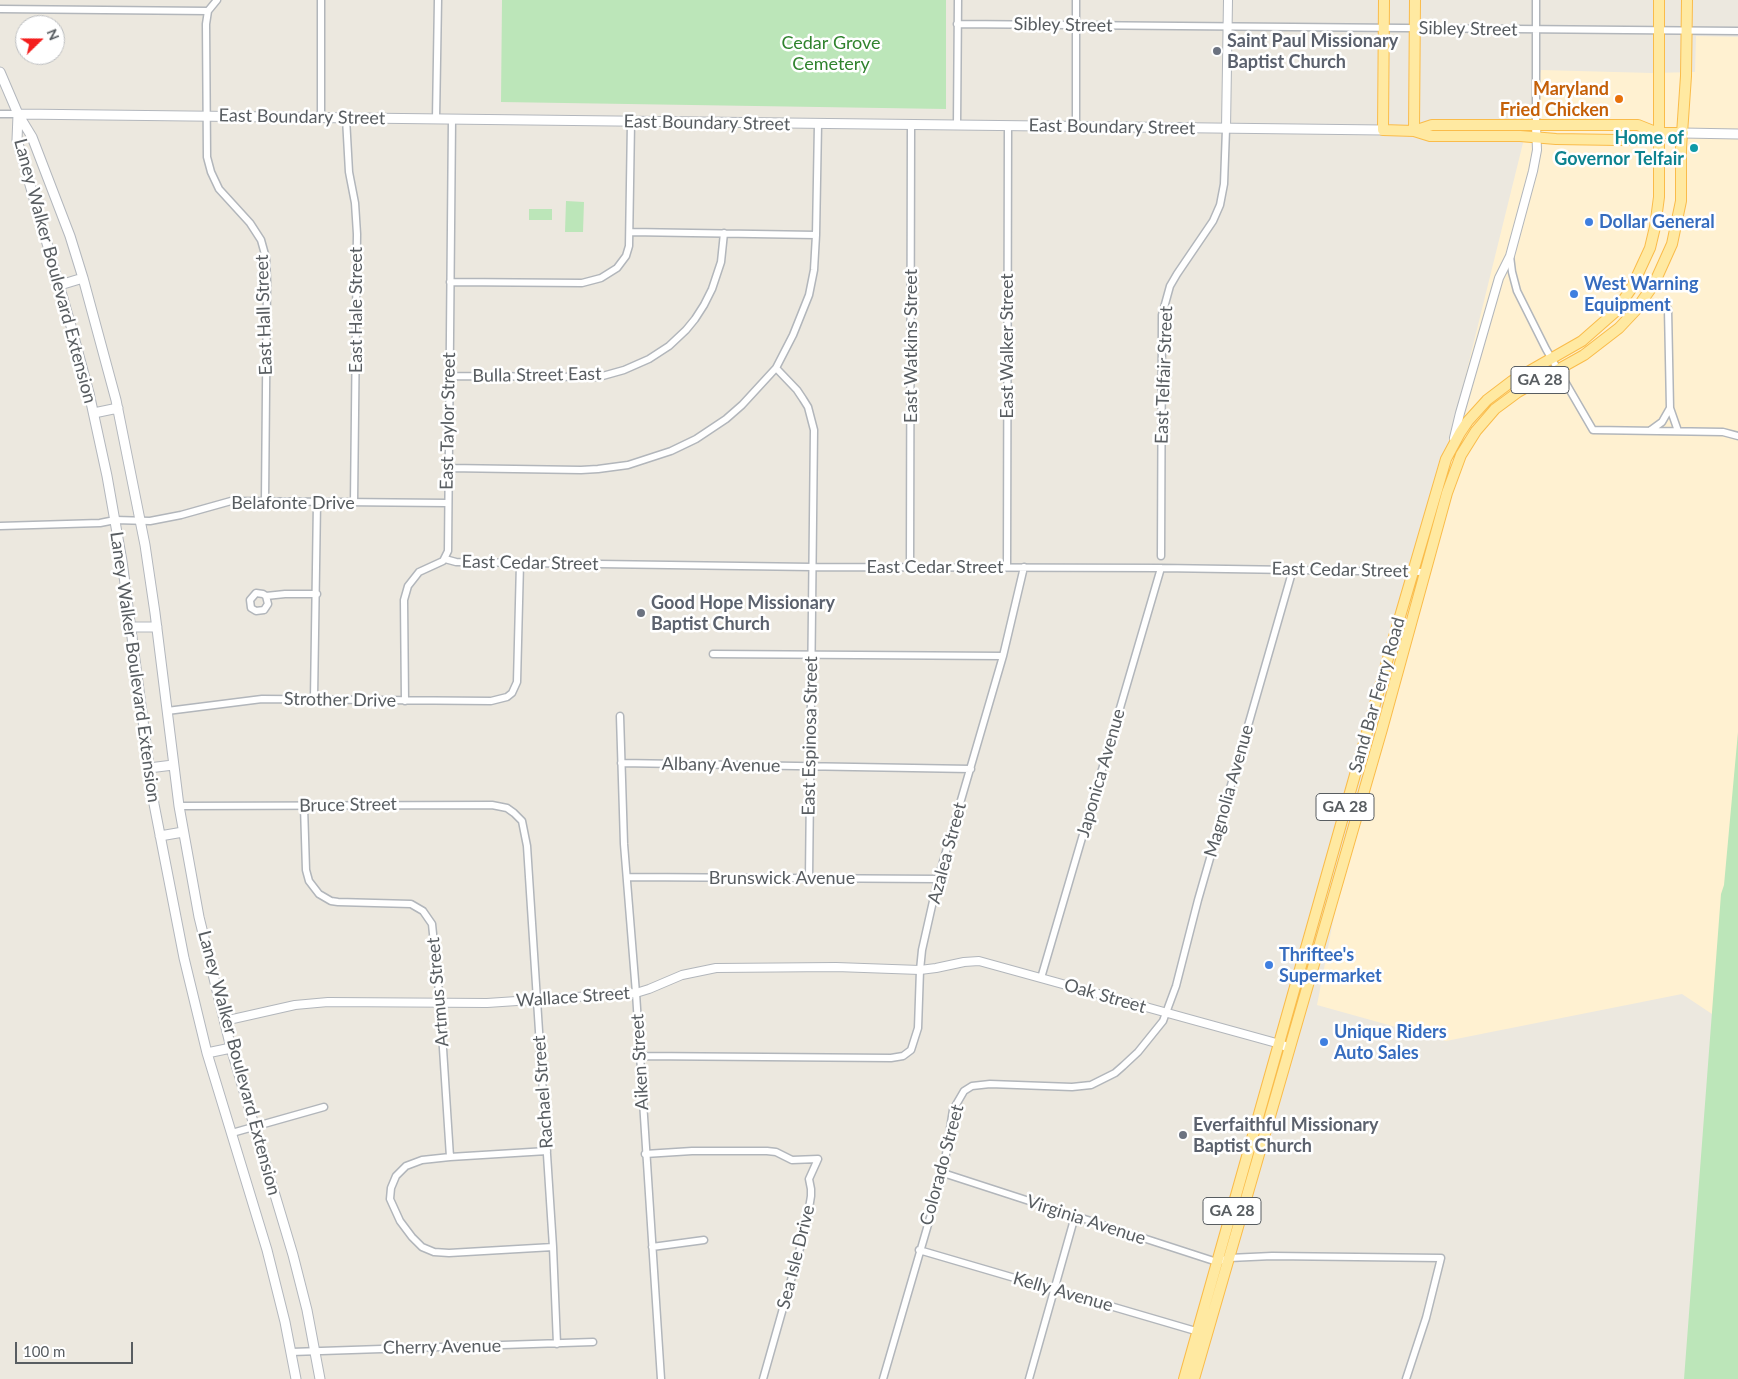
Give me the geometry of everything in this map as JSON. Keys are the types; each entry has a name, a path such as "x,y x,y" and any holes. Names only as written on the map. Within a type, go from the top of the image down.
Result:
{"main road":[{"path":"1383,130 1384,0"},
{"path":"1414,130 1415,0"},
{"name":"GA 28","path":"1453,445 1468,420 1487,400 1512,381 1582,341 1604,322 1624,299 1638,274 1650,248 1655,226 1658,197 1659,0"},
{"name":"GA 28","path":"1558,370 1584,356 1613,333 1635,311 1654,284 1668,253 1681,201 1687,0"},
{"path":"0,72 18,114"},
{"name":"East Boundary Street","path":"18,114 1226,129 1414,130 1432,125 1638,125 1658,133"},
{"name":"Laney Walker Boulevard Extension","path":"18,114 32,137 55,196 83,278 118,408 141,522 157,627 179,806 199,917 231,1048 293,1255 320,1379"},
{"name":"Laney Walker Boulevard Extension","path":"18,114 17,140 60,286 94,413 115,520 160,836 184,958 207,1052 267,1250 296,1379"},
{"name":"East Boundary Street","path":"1414,130 1430,136 1639,140 1658,133 1738,134"},
{"path":"60,286 83,278"},
{"name":"Sand Bar Ferry Road","path":"1194,1379 1217,1262 1371,767 1447,493 1461,455 1468,442 1485,420 1495,409 1518,392 1558,370"},
{"path":"94,413 118,408"},
{"name":"Sand Bar Ferry Road","path":"1184,1379 1229,1258 1396,628 1442,473 1453,445"},
{"path":"131,627 157,627"},
{"path":"149,768 174,765"},
{"path":"160,836 184,832"},
{"path":"207,1052 231,1048"}],"street":[{"path":"0,9 208,11 217,0"},
{"path":"321,0 321,118"},
{"path":"436,119 438,0"},
{"path":"957,125 958,0"},
{"path":"1076,0 1076,127"},
{"name":"East Telfair Street","path":"1161,556 1162,315 1170,286 1176,274 1213,221 1220,205 1224,184 1228,0"},
{"path":"1453,445 1460,413 1499,278 1510,256 1536,161 1536,0"},
{"name":"East Hall Street","path":"208,11 206,24 207,156 211,172 219,189 256,231 261,240 266,258 265,501"},
{"name":"Sibley Street","path":"957,24 1738,31"},
{"name":"East Boundary Street","path":"0,114 18,114"},
{"name":"East Hale Street","path":"346,118 349,172 357,234 354,503"},
{"name":"East Taylor Street","path":"445,559 448,551 452,119"},
{"path":"450,282 571,284 592,282 610,273 626,256 629,246 631,122"},
{"path":"448,468 581,470 612,468 643,461 685,445 716,426 742,405 776,368 793,335 808,295 814,270 818,124"},
{"name":"East Watkins Street","path":"910,567 911,125"},
{"name":"East Walker Street","path":"1006,567 1008,126"},
{"path":"630,232 816,235"},
{"name":"Bulla Street East","path":"449,376 599,377 624,370 649,359 669,346 686,330 704,305 719,269 724,233"},
{"path":"1510,256 1517,291 1558,370 1593,430 1723,432 1738,436"},
{"path":"1668,309 1670,408 1678,431"},
{"name":"East Espinosa Street","path":"776,368 797,390 808,407 814,430 809,878"},
{"path":"1650,431 1662,422 1670,408"},
{"name":"Belafonte Drive","path":"0,526 100,523 115,520 141,522 181,515 231,501 448,503"},
{"path":"314,699 317,502"},
{"path":"405,701 404,600 408,586 419,572 445,559"},
{"name":"East Cedar Street","path":"445,559 456,562 520,563 1293,569 1425,572"},
{"name":"Strother Drive","path":"167,710 250,700 491,701 501,699 512,693 517,682 520,563"},
{"name":"Azalea Street","path":"639,1056 898,1058 908,1052 914,1043 918,1028 922,950 938,879 1003,656 1024,567"},
{"name":"Japonica Avenue","path":"1041,978 1161,568"},
{"name":"Magnolia Avenue","path":"1167,1014 1293,569"},
{"path":"266,596 317,594"},
{"path":"713,654 1003,656"},
{"name":"Aiken Street","path":"620,716 620,763 626,877 636,993 660,1379"},
{"name":"Albany Avenue","path":"620,763 971,769"},
{"name":"Bruce Street","path":"179,806 492,804 514,812"},
{"name":"Artmus Street","path":"304,806 305,859 309,881 324,898 331,901 402,902 411,904 424,911 432,924 440,1002 450,1157"},
{"name":"Rachael Street","path":"514,812 522,821 526,836 538,1001 557,1344"},
{"name":"Brunswick Avenue","path":"626,877 938,879"},
{"name":"Oak Street","path":"920,970 979,961 1284,1046"},
{"name":"Wallace Street","path":"224,1021 295,1005 338,1002 488,1003 636,993 682,975 716,968 836,967 920,970"},
{"name":"Colorado Street","path":"883,1379 919,1250 943,1173 953,1110 961,1094 968,1088 990,1084 1072,1088 1090,1085 1115,1073 1123,1066 1156,1031 1167,1014"},
{"path":"232,1133 324,1107"},
{"name":"Sea Isle Drive","path":"645,1154 692,1150 767,1150 792,1160 818,1159 809,1179 811,1196 806,1227 763,1379"},
{"path":"547,1151 422,1160 406,1166 396,1176 390,1188 390,1199 400,1221 422,1247 434,1252 449,1253 553,1247"},
{"name":"Virginia Avenue","path":"943,1173 1217,1262"},
{"path":"1029,1379 1074,1216"},
{"path":"652,1247 704,1240"},
{"name":"Kelly Avenue","path":"919,1250 1202,1333"},
{"path":"1217,1262 1229,1258 1272,1256 1441,1258 1426,1318 1406,1379"},
{"name":"Cherry Avenue","path":"291,1352 593,1342"}],"shaded area":[{"path":"1696,36 1738,37 1738,1379 1718,1018 1682,994 1446,1041 1317,1005 1341,880 1541,70 1652,73 1695,72"}],"green space":[{"name":"Cedar Grove Cemetery","path":"502,0 946,0 946,109 501,102"},
{"path":"566,201 584,202 583,232 565,232"},
{"path":"529,209 552,209 552,220 529,220"},
{"path":"1738,732 1738,1379 1684,1379 1721,894 1724,885"}],"place":[{"name":"Saint Paul Missionary Baptist Church","path":"1217,51"},
{"name":"Maryland Fried Chicken","path":"1619,99"},
{"name":"Home of Governor Telfair","path":"1694,148"},
{"name":"Dollar General","path":"1589,222"},
{"name":"West Warning Equipment","path":"1574,294"},
{"name":"Good Hope Missionary Baptist Church","path":"641,613"},
{"name":"Thriftee's Supermarket","path":"1269,965"},
{"name":"Unique Riders Auto Sales","path":"1324,1042"},
{"name":"Everfaithful Missionary Baptist Church","path":"1183,1135"}]}
